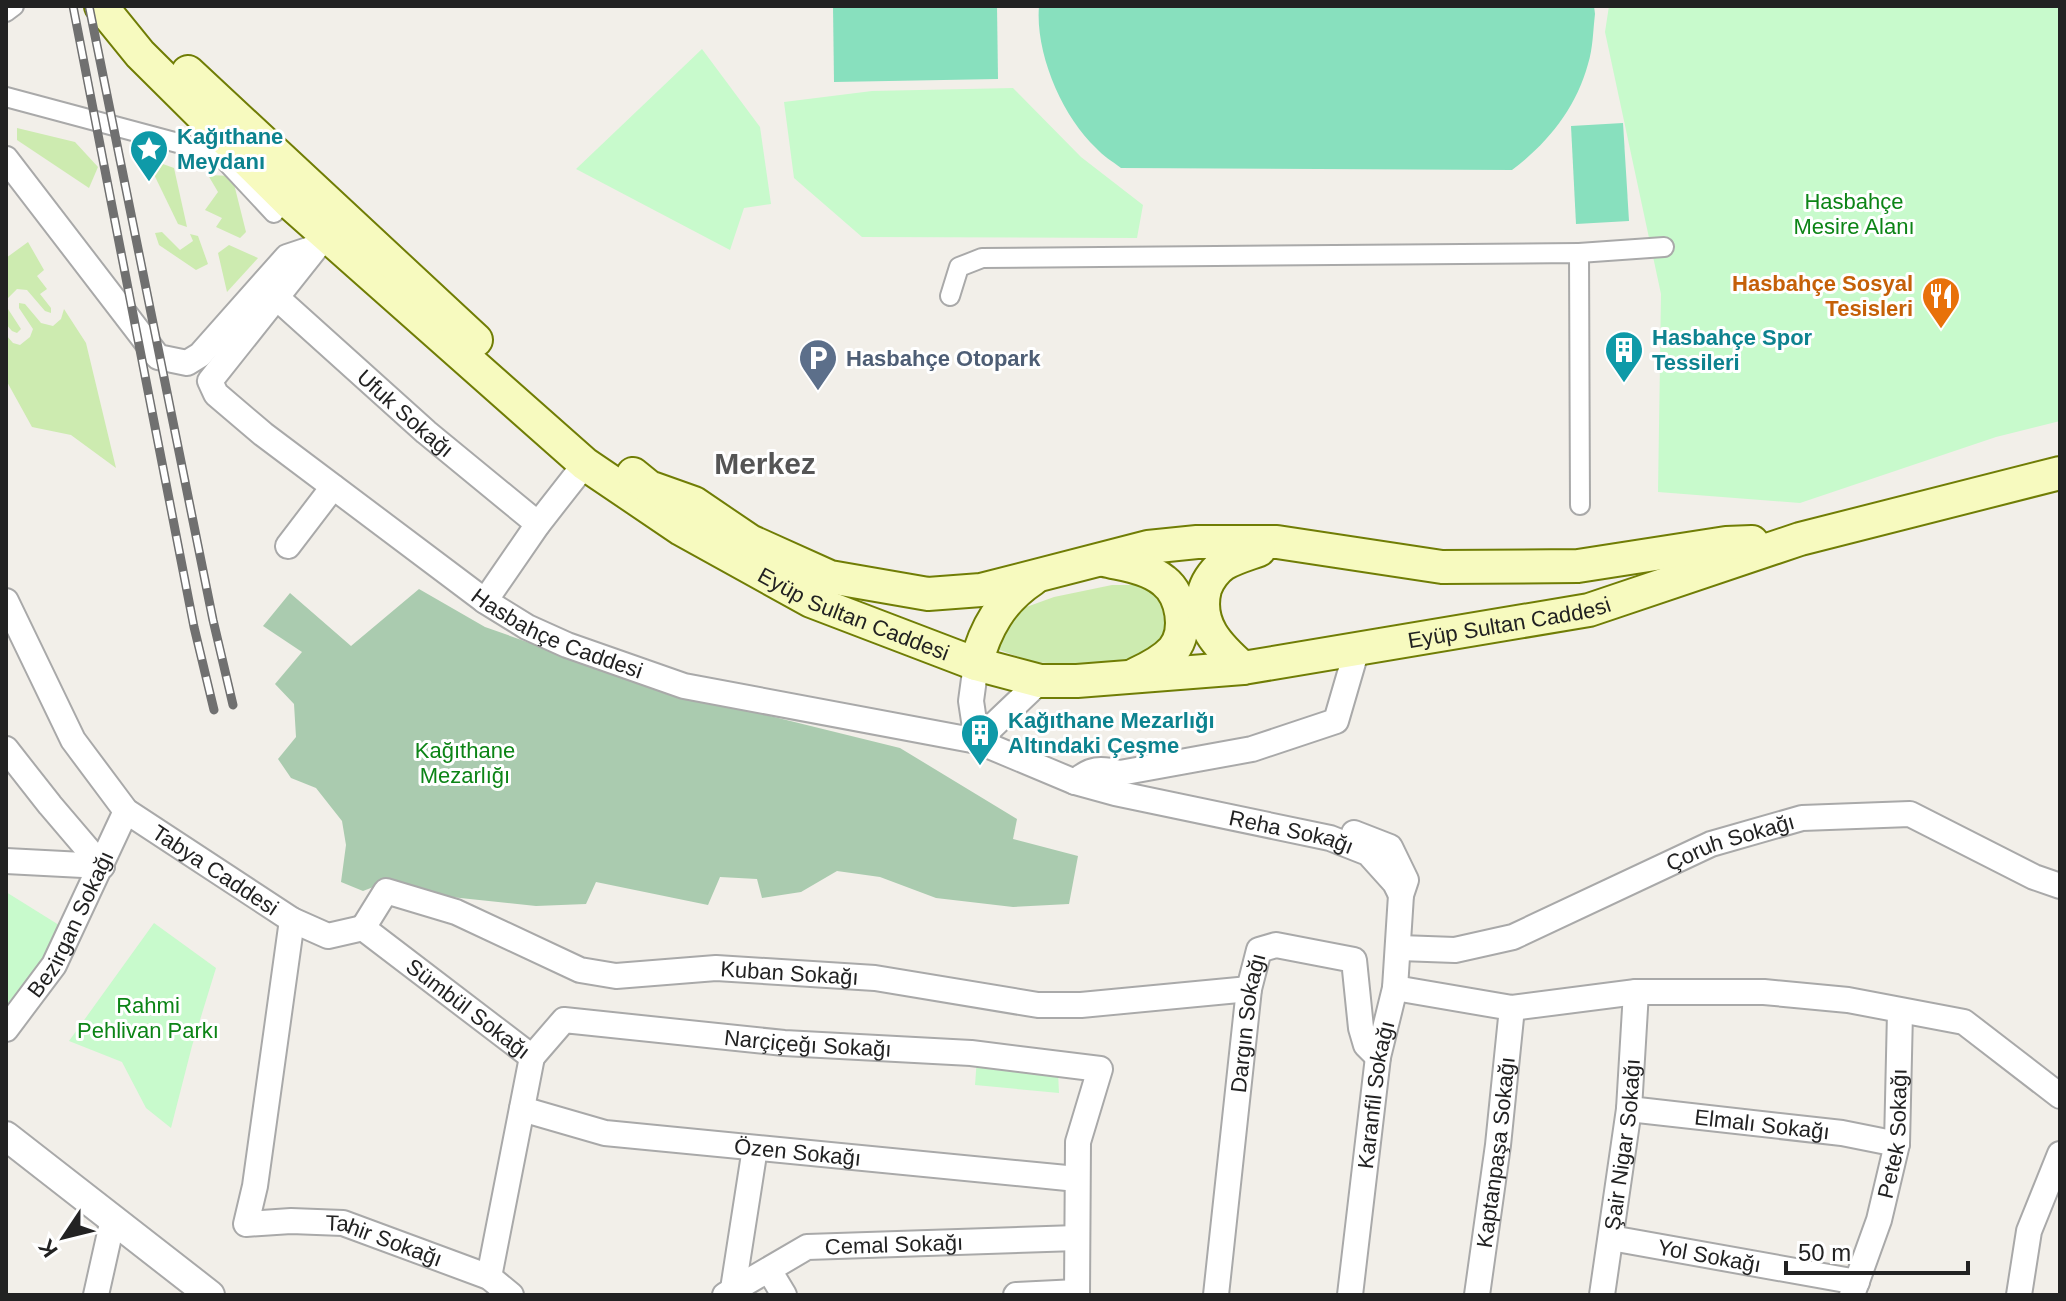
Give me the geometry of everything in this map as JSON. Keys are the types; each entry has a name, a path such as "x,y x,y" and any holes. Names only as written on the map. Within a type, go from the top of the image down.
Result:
{"main road":[{"name":"Eyüp Sultan Caddesi","path":"101,6 140,54 229,126 543,402 649,487 694,503 750,541 830,577 928,594 981,590 1148,547 1197,542 1277,542 1442,567 1548,567 1578,566 1726,543 1800,539"},
{"name":"Eyüp Sultan Caddesi","path":"119,6 229,126 322,240 585,464 681,529 811,601 976,664 1040,681 1243,668 1589,610 1800,539 2060,473"},
{"path":"1243,668 1221,648 1207,629 1202,605 1207,583 1221,565 1277,542"},
{"path":"1097,559 1146,570 1166,582 1179,603 1182,625 1174,648 1156,664 1129,677"},
{"path":"976,664 985,633 997,612 1027,583 1044,572"}],"street":[{"path":"6,12 14,6"},
{"path":"6,97 219,154 274,213"},
{"path":"6,159 158,357 187,363 200,355 287,257 322,240"},
{"path":"276,297 322,240"},
{"path":"950,296 959,267 982,258 1579,253 1664,247"},
{"path":"1579,253 1580,505"},
{"name":"Hasbahçe Caddesi","path":"276,297 210,381 216,394 485,601 527,627 567,645 684,686 977,741"},
{"name":"Ufuk Sokağı","path":"276,297 426,432 538,524"},
{"path":"485,601 538,524 585,464"},
{"path":"288,546 333,487"},
{"name":"Tabya Caddesi","path":"6,601 17,654 73,740 126,811 292,920 255,1186 246,1224"},
{"path":"1080,777 1101,768 1120,773 1252,749 1336,721 1357,649"},
{"path":"976,664 971,701 977,741"},
{"path":"977,741 1040,681"},
{"name":"Reha Sokağı","path":"977,741 1021,757 1044,759 1080,777 1331,824 1390,847 1406,880 1401,895"},
{"path":"6,749 102,866"},
{"name":"Bezirgan Sokağı","path":"6,1029 54,965 126,811"},
{"name":"Çoruh Sokağı","path":"1400,948 1455,950 1513,937 1711,844 1802,818 1910,814 2034,877 2060,886"},
{"path":"6,861 102,866"},
{"name":"Kuban Sokağı","path":"363,928 386,891 456,912 580,970 616,976 716,968 875,978 1038,1005 1081,1005 1249,989"},
{"name":"Karanfil Sokağı","path":"1350,1295 1378,1057 1395,988 1400,948 1401,895"},
{"path":"292,920 328,936 363,928"},
{"name":"Sümbül Sokağı","path":"363,928 532,1057 489,1277"},
{"name":"Dargın Sokağı","path":"1216,1295 1249,989 1259,950 1276,945 1354,960 1361,1028 1366,1045 1378,1057"},
{"path":"1395,988 1512,1008 1636,992 1764,992 1848,1000 1964,1022 2060,1096"},
{"name":"Şair Nigar Sokağı","path":"1602,1295 1629,1109 1636,992"},
{"name":"Kaptanpaşa Sokağı","path":"1477,1295 1498,1145 1512,1008"},
{"name":"Petek Sokağı","path":"1854,1288 1879,1220 1897,1144 1900,1012"},
{"name":"Narçiçeğı Sokağı","path":"532,1057 564,1020 784,1043 971,1053 1100,1069 1078,1142 1077,1179"},
{"name":"Özen Sokağı","path":"522,1109 605,1133 1077,1179"},
{"name":"Elmalı Sokağı","path":"1629,1109 1842,1133 1897,1144"},
{"path":"6,1136 210,1295"},
{"path":"729,1292 755,1148"},
{"path":"2019,1295 2029,1231 2060,1154"},
{"path":"1016,1295 1077,1294 1077,1179"},
{"path":"96,1295 113,1219"},
{"name":"Tahir Sokağı","path":"246,1224 291,1221 343,1223 489,1277 511,1295"},
{"name":"Cemal Sokağı","path":"729,1292 807,1247 1077,1238"},
{"name":"Yol Sokağı","path":"1611,1238 1854,1288"},
{"path":"769,1270 784,1295"}],"green space":[{"path":"833,6 997,6 998,79 834,82"},
{"path":"1039,6 1594,6 1595,14 1590,58 1576,95 1549,136 1512,170 1121,168 1084,135 1062,101 1041,44"},
{"name":"Hasbahçe Mesire Alanı","path":"1609,6 2060,6 2060,421 1996,437 1800,503 1658,492 1661,294 1605,32"},
{"path":"702,49 760,127 771,204 744,208 730,250 576,169"},
{"path":"1013,88 1081,157 1143,205 1137,238 862,237 794,178 784,102 872,91"},
{"path":"1623,123 1629,221 1576,224 1571,126"},
{"path":"17,128 75,142 98,167 89,188 17,140"},
{"path":"146,158 174,168 187,227 178,224"},
{"path":"208,175 232,176 246,232 240,238 216,227 222,218 205,210 218,192"},
{"path":"162,232 180,250 193,241 190,234 198,236 208,264 196,270 159,245 155,233"},
{"path":"28,242 44,270 37,276 47,289 40,294 51,308 51,313 45,311 27,290 17,289 8,298 8,309 21,329 17,333 6,324 6,258"},
{"path":"229,245 258,258 227,292 218,253"},
{"path":"19,303 25,304 41,323 53,326 61,319 64,309 86,343 116,468 71,435 32,427 6,380 6,335 13,343 20,345 30,337 33,329"},
{"path":"1112,585 1140,585 1152,593 1162,606 1166,634 1159,645 1132,663 1082,665 1032,662 997,649 1018,610 1054,597"},
{"name":"Kağıthane Mezarlığı","path":"419,589 485,627 657,688 900,748 1017,819 1013,839 1078,856 1069,904 1013,907 936,898 880,877 837,871 801,892 762,898 757,879 720,877 708,905 596,882 586,904 536,906 432,895 389,881 363,891 341,882 346,845 342,821 316,788 291,778 278,759 296,737 294,704 275,684 302,652 263,626 290,593 351,646"},
{"path":"6,892 67,930 6,1017"},
{"name":"Rahmi Pehlivan Parkı","path":"154,923 216,968 171,1128 146,1108 122,1062 69,1041"},
{"path":"977,1058 1058,1072 1059,1093 975,1085"}],"railway":[{"path":"73,6 194,627 214,710"},
{"path":"89,6 213,620 233,705"}],"place":[{"name":"Kağıthane Meydanı","path":"149,183"},
{"name":"Hasbahçe Sosyal Tesisleri","path":"1941,330"},
{"name":"Hasbahçe Spor Tessileri","path":"1624,384"},
{"name":"Hasbahçe Otopark","path":"818,392"},
{"name":"Kağıthane Mezarlığı Altındaki Çeşme","path":"980,767"}],"district":[{"name":"Merkez","path":"765,464"}]}
